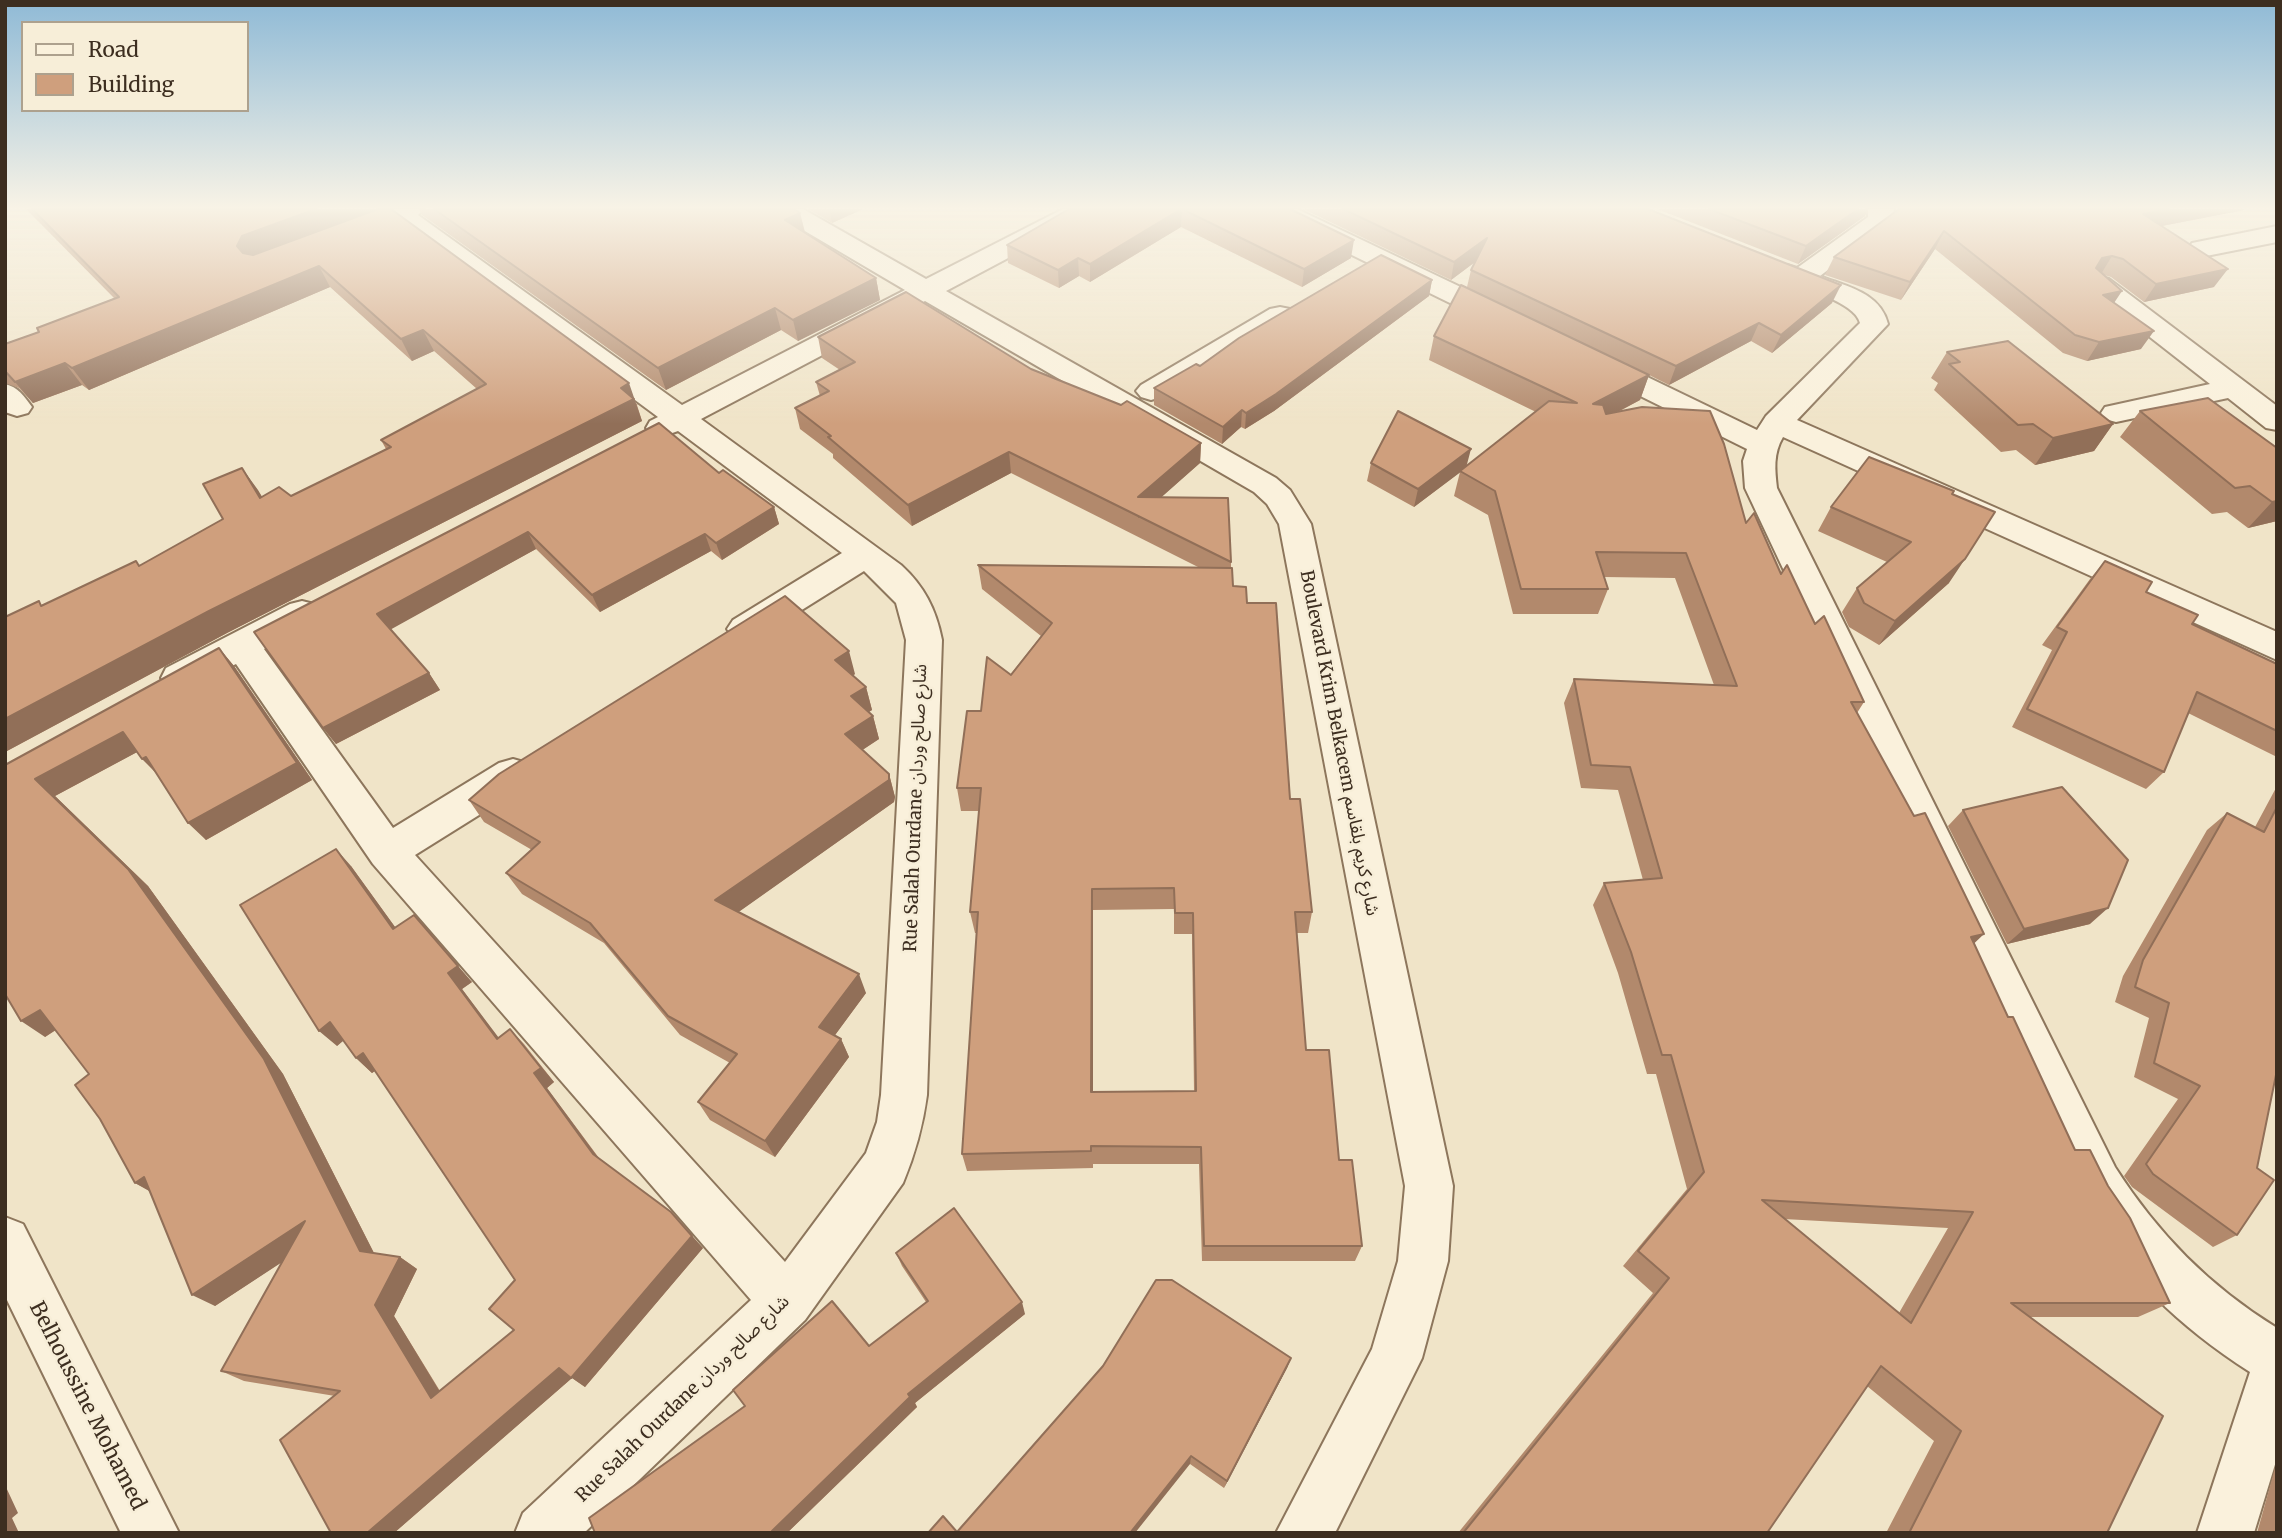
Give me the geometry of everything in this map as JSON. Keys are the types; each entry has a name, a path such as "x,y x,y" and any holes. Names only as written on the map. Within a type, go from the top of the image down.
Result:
{"street":[{"name":"Rue Salah Ourdane شارع صالح وردان","path":"487,281 866,554 908,590 915,603 924,640 904,1095 900,1122 886,1166 787,1302 543,1533"},
{"name":"Boulevard Krim Belkacem شارع كريم بلقاسم","path":"907,281 1129,404 1265,485 1279,497 1295,524 1429,1186 1423,1261 1396,1358 1304,1533"},
{"path":"631,443 944,281"},
{"path":"1407,281 1527,330"},
{"path":"1807,281 1857,300 1871,311 1874,324 1770,434 1759,461 1761,488 2098,1184 2119,1220 2147,1255 2181,1290 2223,1325 2277,1359"},
{"path":"2100,285 2277,421"},
{"path":"1129,404 1307,299"},
{"path":"1577,354 2277,646"},
{"path":"2116,413 2234,388"},
{"path":"714,648 866,554"},
{"path":"159,689 327,600"},
{"path":"241,644 387,852 787,1302"},
{"path":"387,852 539,758"},
{"name":"Belhoussine Mohamed","path":"5,1242 151,1533"},
{"path":"2225,1533 2277,1371"}],"building":[{"path":"103,281 283,281 72,368 65,363 15,382 5,371 5,344 39,332 37,328 119,297"},
{"path":"336,281 489,281 629,383 621,388 634,399 209,611 5,719 5,617 39,601 41,606 136,561 139,566 223,519 203,484 242,468 260,498 279,487 291,496 391,447 381,440 486,384 423,330 401,339"},
{"path":"535,281 871,281 793,320 775,308 658,368"},
{"path":"1337,281 1431,281 1276,394 1246,413 1242,410 1223,427 1154,388 1196,364 1200,366 1239,338"},
{"path":"1494,281 1830,281 1841,285 1781,335 1759,323 1676,366"},
{"path":"2007,281 2110,281 2122,291 2103,295 2154,331 2099,342 2075,335"},
{"path":"2152,281 2171,281 2156,284"},
{"path":"1461,285 1649,375 1593,404 1603,405 1606,414 1642,407 1710,411 1724,444 1746,523 1754,513 1781,574 1787,565 1815,624 1824,616 1864,702 1851,702 1914,816 1925,813 1984,934 1971,937 2008,1017 2013,1017 2075,1150 2090,1150 2108,1186 2130,1218 2170,1303 2011,1303 2163,1416 2107,1533 1909,1533 1961,1431 1881,1366 1767,1533 1463,1533 1669,1278 1638,1251 1704,1172 1671,1055 1662,1055 1631,952 1604,883 1662,878 1630,767 1591,765 1574,679 1737,686 1686,553 1596,552 1608,589 1521,589 1495,491 1460,471 1549,401 1577,403 1434,336","holes":["1762,1200 1973,1212 1911,1323"]},
{"path":"906,292 1031,369 1121,405 1127,401 1201,443 1138,497 1228,498 1231,562 1009,452 908,505 828,437 831,436 795,408 829,391 816,382 855,362 818,337"},
{"path":"2008,341 2113,424 2053,438 2033,424 2018,425 1949,364 1960,362 1947,352"},
{"path":"2208,398 2277,448 2277,501 2272,502 2250,486 2235,488 2140,411"},
{"path":"1398,411 1471,449 1418,489 1371,463"},
{"path":"659,423 719,473 723,470 774,507 716,543 705,534 592,595 528,532 377,614 429,673 323,728 254,632"},
{"path":"1869,457 1954,491 1952,494 1995,512 1965,559 1895,621 1864,603 1857,588 1911,542 1831,507"},
{"path":"2105,561 2152,582 2146,592 2198,615 2192,624 2277,664 2277,731 2197,692 2164,772 2027,709 2067,632 2057,627"},
{"path":"978,565 1232,568 1233,586 1246,587 1247,603 1276,603 1290,799 1300,799 1312,912 1295,912 1306,1050 1329,1050 1339,1160 1352,1160 1362,1246 1204,1246 1201,1147 1091,1146 1091,1151 962,1154 978,912 970,912 981,788 957,788 967,711 981,711 987,657 1011,675 1052,623","holes":["1174,888 1175,913 1193,913 1196,1091 1091,1092 1092,889"]},
{"path":"785,596 849,651 835,660 866,687 851,696 873,716 845,734 889,774 889,780 715,900 859,974 819,1027 841,1039 765,1141 698,1102 737,1054 668,1016 590,923 506,873 540,842 469,800 499,774"},
{"path":"219,648 297,763 188,823 146,757 142,759 123,732 35,779 128,869 264,1059 360,1251 400,1257 375,1305 431,1398 514,1330 489,1309 515,1280 363,1053 356,1058 330,1022 319,1031 240,905 336,849 393,929 414,915 458,966 448,973 497,1039 510,1029 541,1068 534,1073 593,1154 671,1212 692,1236 571,1378 559,1368 367,1533 331,1533 280,1440 340,1391 221,1371 305,1221 192,1295 144,1177 135,1183 100,1119 75,1085 89,1074 40,1010 21,1021 5,994 5,765"},
{"path":"2062,787 2128,860 2108,908 2024,929 1963,810"},
{"path":"2277,807 2277,1070 2257,1168 2274,1180 2237,1235 2153,1174 2146,1164 2200,1086 2154,1063 2169,1003 2135,987 2143,960 2227,813 2264,832"},
{"path":"954,1208 1022,1302 908,1394 910,1397 772,1531 773,1533 595,1533 589,1518 745,1406 733,1390 832,1301 869,1346 928,1301 896,1253"},
{"path":"1156,1280 1172,1280 1291,1358 1227,1481 1191,1456 1130,1533 928,1533 943,1516 957,1532 1103,1366"}]}
